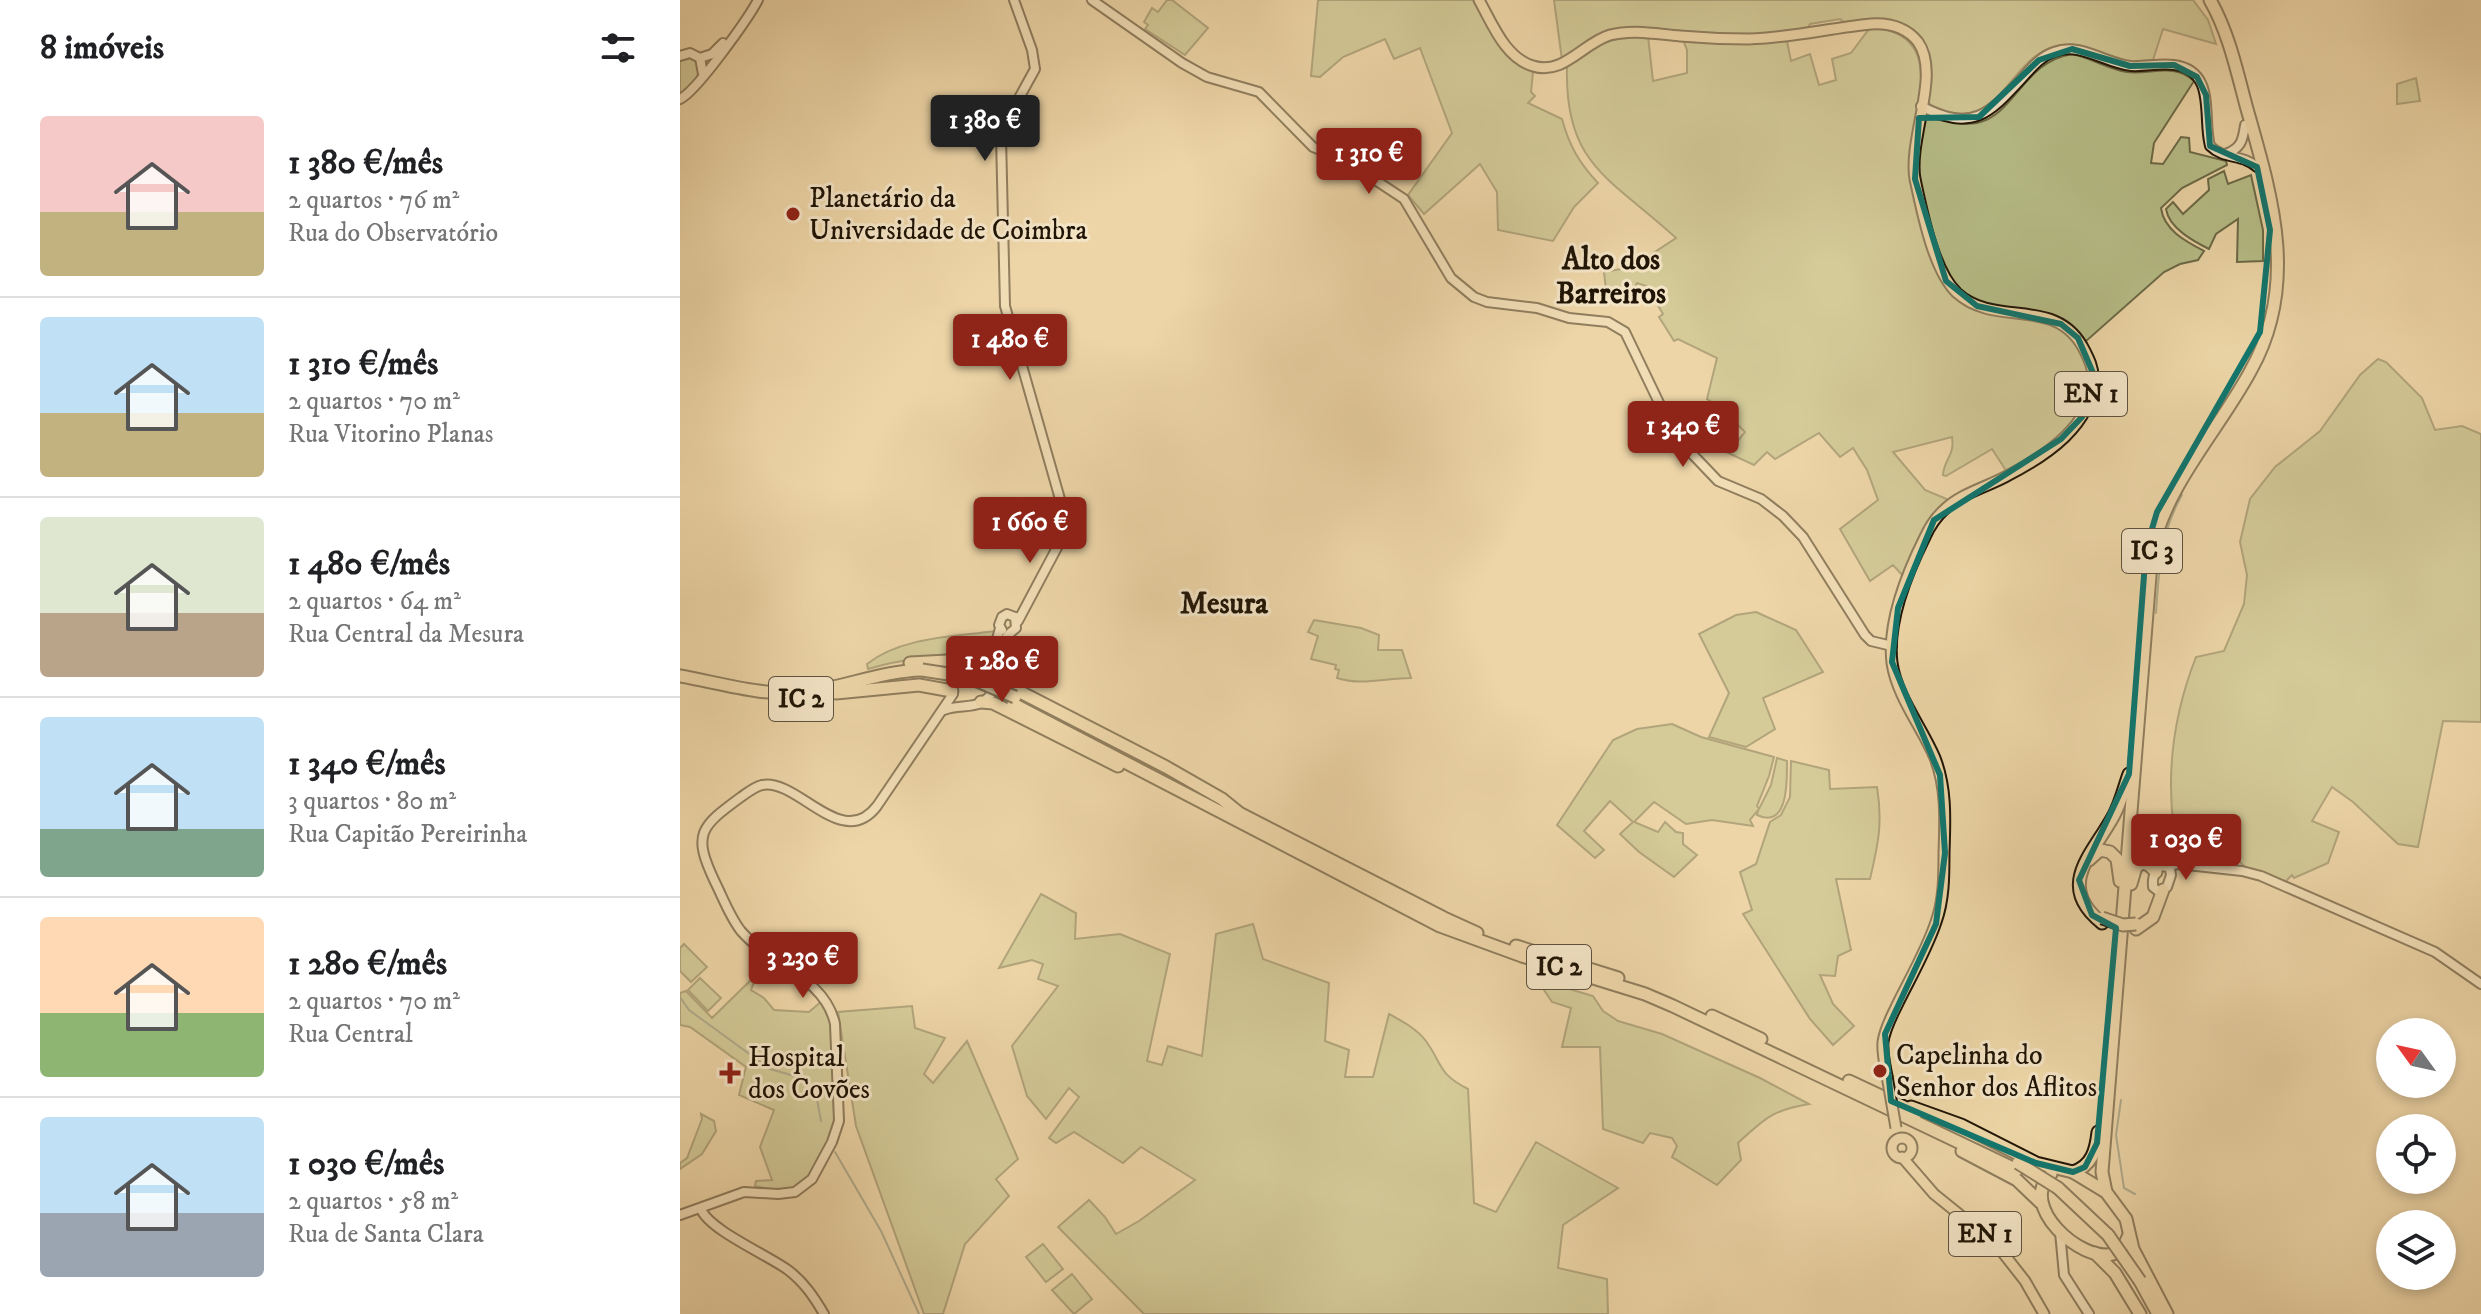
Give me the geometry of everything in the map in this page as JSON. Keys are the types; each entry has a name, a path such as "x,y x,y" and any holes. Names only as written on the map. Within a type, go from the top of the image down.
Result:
{"highway":[{"name":"IC 3","path":"2068,1171 2089,1162 2097,1143 2144,567 2150,530 2171,486 2247,365 2269,296 2272,261 2270,230 2257,167 2221,41 2202,0"},
{"name":"IC 3","path":"2106,1192 2102,1172 2150,568 2156,533 2162,514 2252,368 2267,335 2276,297 2278,261 2274,211 2236,67 2240,53 2210,0"},
{"path":"846,683 889,666 966,660"},
{"path":"996,671 1003,683 1166,767 1222,799 1238,812"},
{"name":"IC 2","path":"680,683 779,699 797,699 922,673"},
{"name":"IC 2","path":"680,676 790,693 877,675 922,673 1014,701 1444,918 1495,940 1588,967 1663,994 2018,1166 2055,1191 2105,1238 2158,1314"},
{"path":"836,693 894,686 938,687 952,693"},
{"name":"IC 2","path":"1014,701 1440,926 1522,956 1645,994 1897,1108"},
{"path":"981,702 993,703 1104,760 1222,812"},
{"path":"2129,774 2112,818 2089,852 2080,872 2082,897 2092,915 2102,920 2136,926 2151,912 2159,890"},
{"path":"2132,816 2140,847 2165,870"},
{"path":"2102,920 2093,908 2084,885 2085,869 2094,854 2106,850 2114,855 2120,881"},
{"path":"2123,911 2138,865 2146,863 2165,870"},
{"path":"1897,1108 1940,1117 2036,1163 2068,1171 2106,1192 2126,1219 2138,1262 2167,1314"},
{"path":"1897,1108 1953,1146 2011,1176 2040,1202 2060,1231 2094,1253 2115,1273 2140,1314"},
{"path":"2040,1202 2043,1182 2052,1174 2068,1171"},
{"path":"2094,1253 2117,1252 2129,1235"},
{"name":"IC 2","path":"2137,1283 2150,1314"}],"main road":[{"name":"EN 1","path":"1479,0 1509,50 1537,68 1555,68 1586,45 1618,34 1644,32 1749,39 1889,25 1905,31 1921,49 1926,69 1913,154 1915,179 1935,254 1946,281 1977,306 2000,312 2038,315 2061,324 2078,338 2093,373 2089,402 2082,417 2044,454 1954,502 1934,520 1907,579 1898,608 1892,646 1896,675 1935,759 1945,806 1942,900 1931,936 1885,1034 1883,1055 1899,1140 1893,1151 1906,1156 1911,1167 1934,1194 1996,1244 2025,1281 2044,1314"},
{"name":"EN 1","path":"1899,1140 1912,1145 1906,1156"}],"street":[{"path":"680,99 688,95 711,68 756,0"},
{"path":"1086,0 1133,34 1146,39"},
{"path":"1092,0 1207,77 1259,92 1313,147 1345,160 1404,199 1451,278 1474,297 1487,302 1537,308 1569,318 1608,322 1625,332 1675,436 1718,481 1761,499 1783,516 1803,537 1865,635 1875,643 1892,646"},
{"path":"945,707 981,702 993,691 997,651 1016,628 1018,617 1060,542 1066,520 1005,306 1001,137 1035,69 1016,2"},
{"path":"680,56 690,53 700,58 712,54 735,30"},
{"path":"1921,106 1936,114 1965,119 1979,117 1994,108 2039,60 2054,51 2072,49 2130,66 2174,65 2188,70 2200,80 2206,95 2210,146 2224,154 2249,159 2257,167"},
{"path":"700,58 703,74"},
{"path":"1919,118 1936,114"},
{"path":"2224,154 2237,149 2242,143 2245,125"},
{"path":"680,1216 744,1192 787,1194 803,1188 818,1169 836,1133 839,1105 831,1009 820,993 747,936 734,920 703,853 701,843 706,827 718,814 753,789 764,785 779,788 844,821 866,818 945,707 952,693 955,672 966,660 979,657 995,646 1002,617 1010,614 1018,617"},
{"path":"1000,628 1010,633"},
{"path":"979,657 988,660 996,671"},
{"path":"938,687 945,695 945,707"},
{"path":"952,693 963,705"},
{"path":"2159,890 2153,883 2165,870 2185,866 2242,871 2261,876 2435,952 2481,984"},
{"path":"2159,890 2165,870"},
{"path":"703,1208 712,1221 797,1277 814,1296 824,1314"},
{"path":"680,1216 712,1221"},
{"path":"2060,1231 2062,1265 2068,1285 2089,1314"},
{"path":"2062,1265 2066,1251 2081,1246"}],"highlighted area":[{"path":"2072,49 2130,66 2174,65 2197,77 2206,95 2210,146 2257,167 2270,230 2260,332 2157,512 2146,549 2129,774 2079,880 2092,915 2116,928 2097,1143 2085,1167 2073,1172 2036,1163 1891,1101 1885,1034 1936,924 1945,853 1940,775 1892,662 1898,608 1934,520 2061,439 2082,417 2093,373 2078,338 2061,324 1977,306 1946,281 1915,179 1919,118 1979,117 2039,60"}],"green space":[{"path":"1167,0 1172,0 1208,28 1185,55 1145,29 1148,25 1144,22 1152,8 1158,12"},
{"path":"1318,0 1473,0 1514,60 1533,72 1531,92 1535,96 1528,103 1562,119 1576,153 1598,183 1574,207 1553,241 1498,230 1497,192 1480,164 1424,214 1408,195 1452,133 1420,48 1394,59 1385,39 1343,57 1320,77 1311,76"},
{"path":"1554,0 2193,0 2208,20 2216,44 2163,29 2153,60 2134,61 2075,45 2056,46 2024,66 1986,107 1970,113 1951,112 1926,102 1930,65 1926,50 1919,38 1899,25 1874,21 1846,24 1840,19 1810,24 1807,30 1749,35 1630,28 1597,35 1562,60"},
{"path":"1877,28 1900,35 1914,48 1920,65 1921,85 1911,171 1936,268 1963,304 1992,314 2042,320 2060,329 2076,344 2090,376 2088,394 2069,426 2055,440 2007,472 1992,449 1943,475 1952,449 1952,437 1893,452 1925,490 1949,500 1905,578 1893,565 1870,581 1840,529 1878,500 1867,470 1853,448 1840,457 1819,433 1775,459 1767,452 1754,465 1728,453 1745,432 1707,399 1717,358 1678,339 1674,341 1659,317 1663,314 1653,297 1657,293 1652,288 1637,283 1629,299 1607,298 1604,272 1632,267 1676,238 1612,184 1583,149 1568,100 1567,66 1604,43 1648,36 1653,81 1687,73 1687,50 1683,40 1717,43 1787,41 1791,61 1810,54 1819,85 1836,80 1832,59 1851,53 1869,29"},
{"path":"2072,54 2127,72 2170,71 2186,75 2194,81 2154,143 2151,163 2163,164 2181,137 2189,138 2190,152 2226,161 2227,165 2182,188 2161,208 2171,229 2204,251 2198,260 2164,272 2085,342 2076,329 2051,315 1980,303 1957,287 1945,270 1934,238 1924,200 1918,151 1921,124 1927,119 1971,124 1990,118 2042,67"},
{"path":"689,57 699,64 698,74 691,86 680,95 680,59"},
{"path":"2416,78 2420,101 2397,104 2397,84"},
{"path":"2224,171 2228,184 2251,175 2263,230 2263,261 2237,262 2238,219 2216,234 2209,249 2183,233 2168,216 2166,209 2173,202 2183,214 2209,190 2208,179"},
{"path":"2378,359 2386,362 2422,398 2435,430 2462,426 2481,434 2481,722 2443,721 2418,847 2398,844 2332,787 2312,821 2339,832 2328,863 2294,878 2292,875 2282,885 2251,873 2238,860 2174,830 2171,786 2177,721 2196,657 2224,651 2244,604 2247,575 2240,542 2250,499 2275,467 2320,431 2360,375"},
{"path":"1756,612 1796,630 1823,672 1763,698 1775,729 1746,747 1709,737 1729,693 1699,634 1736,615"},
{"path":"1314,620 1361,628 1379,635 1378,650 1402,650 1411,678 1364,682 1337,678 1339,670 1335,669 1336,665 1311,659 1318,636 1308,632"},
{"path":"995,631 991,645 972,654 900,661 868,669 867,664 881,655 911,643"},
{"path":"1672,724 1701,737 1774,757 1757,806 1759,809 1771,785 1777,758 1787,761 1786,790 1781,809 1767,818 1757,815 1758,810 1750,820 1753,826 1712,820 1686,824 1654,802 1634,822 1658,832 1665,822 1676,832 1683,833 1683,844 1697,855 1674,877 1620,834 1633,822 1610,801 1584,831 1604,850 1595,858 1557,825 1613,740 1637,729"},
{"path":"1791,761 1829,770 1830,789 1877,787 1879,834 1870,879 1836,879 1851,950 1838,956 1835,976 1820,975 1833,1004 1854,1026 1833,1045 1810,1019 1743,914 1752,910 1740,872 1756,864 1770,822 1781,815 1790,797"},
{"path":"1041,894 1076,913 1075,939 1120,934 1170,954 1147,1061 1162,1065 1168,1046 1202,1056 1216,934 1253,924 1263,959 1329,983 1325,1041 1349,1050 1345,1077 1373,1077 1389,1014 1414,1029 1426,1041 1446,1074 1468,1089 1474,1203 1496,1212 1536,1142 1618,1188 1563,1225 1558,1268 1607,1279 1608,1314 1144,1314 1058,1227 1089,1200 1116,1234 1195,1180 1141,1147 1123,1163 1074,1132 1056,1143 1049,1138 1079,1097 1069,1088 1046,1119 1027,1096 1012,1046 1058,986 1038,979 1043,964 1032,960 999,968"},
{"path":"684,944 707,967 691,982 680,971 680,948"},
{"path":"757,974 751,990 764,998 774,1010 809,1012 822,1001 831,1024 833,1132 810,1178 794,1190 779,1191 755,1186 756,1181 772,1180 760,1147 774,1110 739,1095 746,1067 690,1027 680,1025 680,993 686,991 712,1018"},
{"path":"1540,974 1556,985 1593,996 1603,1011 1618,1021 1662,1034 1760,1078 1809,1104 1777,1113 1755,1128 1738,1143 1741,1160 1717,1185 1672,1157 1677,1146 1672,1138 1650,1133 1643,1143 1603,1129 1600,1047 1562,1047 1571,1008 1552,1002 1540,984"},
{"path":"700,978 721,998 708,1011 688,990"},
{"path":"912,1006 915,1028 945,1038 924,1074 933,1083 967,1041 1018,1159 996,1179 1009,1196 965,1244 943,1314 924,1314 856,1126 838,1012"},
{"path":"701,1114 714,1121 716,1131 702,1154 680,1169 680,1163 687,1158 702,1119"},
{"path":"1043,1244 1063,1269 1046,1282 1026,1257"},
{"path":"1072,1274 1092,1299 1074,1314 1052,1290"}],"waterway":[{"path":"2156,613 2165,538 2182,495"},
{"path":"680,997 689,1010 770,1069 791,1075 810,1086 816,1094 821,1121"},
{"path":"2121,1100 2116,1135 2124,1188 2135,1194"},
{"path":"835,1152 881,1231 919,1314"}],"place":[{"name":"Planetário da Universidade de Coimbra","path":"793,214"},
{"name":"Capelinha do Senhor dos Aflitos","path":"1880,1071"},
{"name":"Hospital dos Covões","path":"730,1073"}],"district":[{"name":"Alto dos Barreiros","path":"1611,277"},
{"name":"Mesura","path":"1224,604"}]}
